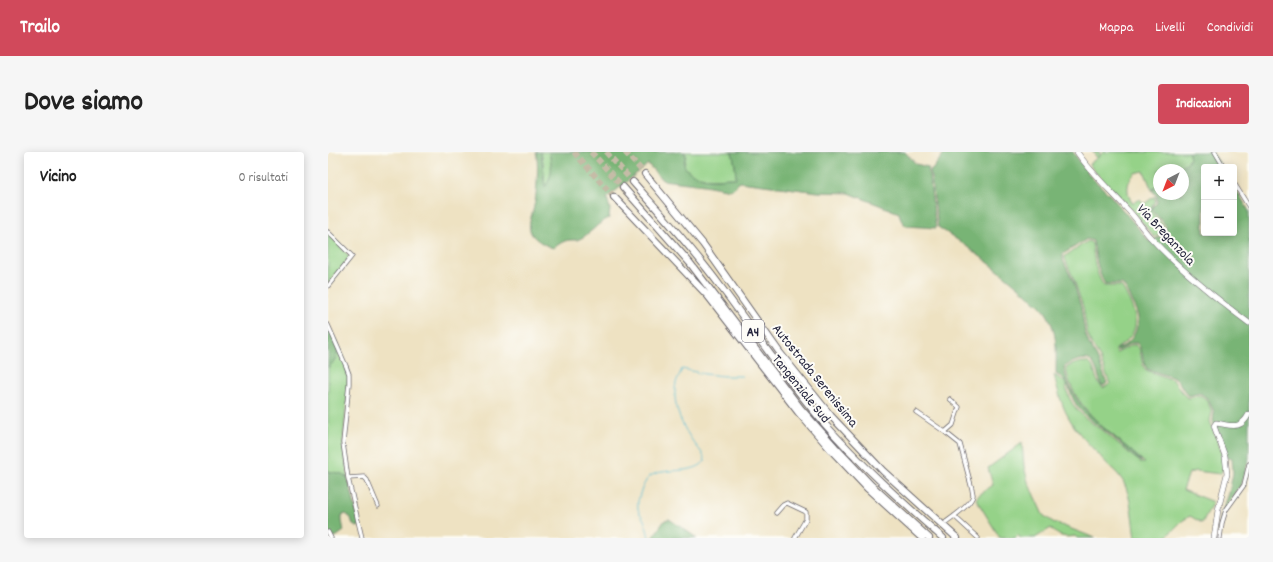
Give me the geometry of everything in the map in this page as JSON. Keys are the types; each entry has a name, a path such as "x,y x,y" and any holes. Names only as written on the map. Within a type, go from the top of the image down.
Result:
{"highway":[{"name":"Autostrada Serenissima","path":"645,174 703,244 780,353 823,406 883,471 957,538"},
{"name":"Autostrada Serenissima","path":"633,182 694,252 721,286 772,359 824,422 876,478 943,538"},
{"name":"Tangenziale Sud","path":"623,187 690,263 796,402 830,442 870,485 929,538"},
{"name":"Tangenziale Sud","path":"614,197 708,296 798,412 831,450 867,488 922,538"}],"street":[{"name":"Via Breganzola","path":"1077,152 1094,175 1132,214 1150,237 1184,272 1249,323"},
{"path":"1214,152 1222,164"},
{"path":"1237,188 1249,207"},
{"path":"328,232 352,256 328,286"},
{"path":"328,325 349,374 343,443 348,478 362,538"},
{"path":"945,432 953,424 959,407 950,399"},
{"path":"916,412 960,444 973,496 970,501 946,522"},
{"path":"1214,538 1218,510 1226,474 1225,456 1214,426 1216,423 1231,426 1239,425 1243,423 1249,414"},
{"path":"1220,538 1226,510 1244,485 1249,464"},
{"path":"348,478 364,477 367,480 378,506"},
{"path":"776,513 781,506 787,503 806,512 806,519 795,538"},
{"path":"954,516 978,538"},
{"path":"328,532 331,538"}],"green space":[{"path":"536,152 541,152 545,187 548,183 551,170 549,152 684,152 686,156 684,165 688,170 701,178 712,179 736,178 732,152 905,152 916,164 928,167 936,228 906,226 901,220 899,213 849,193 818,192 740,182 731,190 662,180 648,164 607,198 610,209 609,218 581,238 577,240 564,241 554,248 540,242 533,236 530,230 537,186"},
{"path":"541,152 549,152 551,166 550,179 545,188 543,162"},
{"path":"684,152 732,152 736,178 715,179 695,175 684,166 686,154"},
{"path":"945,152 1073,152 1091,177 1110,195 1150,242 1166,233 1166,226 1152,210 1153,206 1157,203 1157,200 1189,200 1189,164 1184,164 1188,162 1190,158 1188,152 1212,152 1220,164 1201,164 1201,236 1237,236 1237,191 1249,211 1249,458 1242,484 1225,509 1219,532 1221,516 1229,493 1233,473 1232,458 1226,458 1213,421 1214,412 1208,399 1200,393 1189,396 1174,378 1147,369 1141,350 1137,343 1132,343 1118,351 1117,349 1129,342 1134,335 1138,315 1125,287 1122,284 1105,284 1098,269 1093,241 1087,239 1063,254 1063,260 1073,281 1081,307 1085,333 1089,344 1097,357 1107,383 1103,386 1101,385 1094,365 1090,361 1083,359 1075,361 1064,367 1072,391 1086,411 1142,461 1137,459 1112,436 1093,422 1077,406 1066,383 1056,374 1056,346 1053,327 1045,311 992,266 938,227 930,170 932,170"},
{"path":"1093,152 1100,152 1098,158 1103,152 1188,152 1190,158 1185,164 1153,164 1152,190 1144,171 1135,173 1130,180 1128,191 1132,203 1140,199 1144,204 1153,197 1155,202 1152,205 1151,211 1164,227 1164,232 1154,237 1134,212 1095,172 1089,164 1097,158"},
{"path":"328,233 349,256 349,259 328,284"},
{"path":"1088,241 1092,243 1097,271 1104,286 1121,286 1133,308 1135,315 1136,322 1133,333 1116,349 1116,352 1117,353 1132,345 1136,345 1140,350 1143,366 1146,370 1173,380 1186,397 1189,398 1200,395 1207,400 1212,412 1210,421 1223,456 1224,468 1220,474 1196,471 1189,473 1183,490 1213,502 1202,523 1190,516 1182,521 1165,538 1135,538 1130,502 1123,481 1076,429 1064,408 1054,375 1065,382 1069,397 1082,415 1135,458 1142,463 1145,463 1109,432 1086,409 1077,397 1070,383 1066,368 1070,365 1078,363 1089,363 1094,370 1099,384 1103,388 1110,384 1099,356 1087,333 1083,307 1065,259 1065,256"},
{"path":"328,325 336,342 338,352 328,368"},
{"path":"339,348 349,374 343,443 348,478 342,474 328,471 328,368 332,364"},
{"path":"1022,443 1024,466 1028,482 1043,515 1053,522 1095,538 1077,538 1075,536 1067,537 1058,535 1051,528 1035,538 1020,538 1018,535 1015,538 1000,538 976,499 993,485 988,468"},
{"path":"328,471 342,474 348,478 360,526 357,527 353,525 351,518 346,514 342,515 344,531 333,537 328,532"},
{"path":"669,519 697,538 652,538 665,520"}],"waterway":[{"path":"649,538 644,520 638,509 640,495 649,477 662,472 686,470 700,466 705,461 703,454 686,431 678,412 675,390 676,381 682,369 705,374 742,376"}],"tunnel":[{"path":"574,152 614,197"},
{"path":"591,152 623,187"},
{"path":"606,152 633,182"},
{"path":"625,152 645,174"},
{"path":"927,537 944,524"}]}
